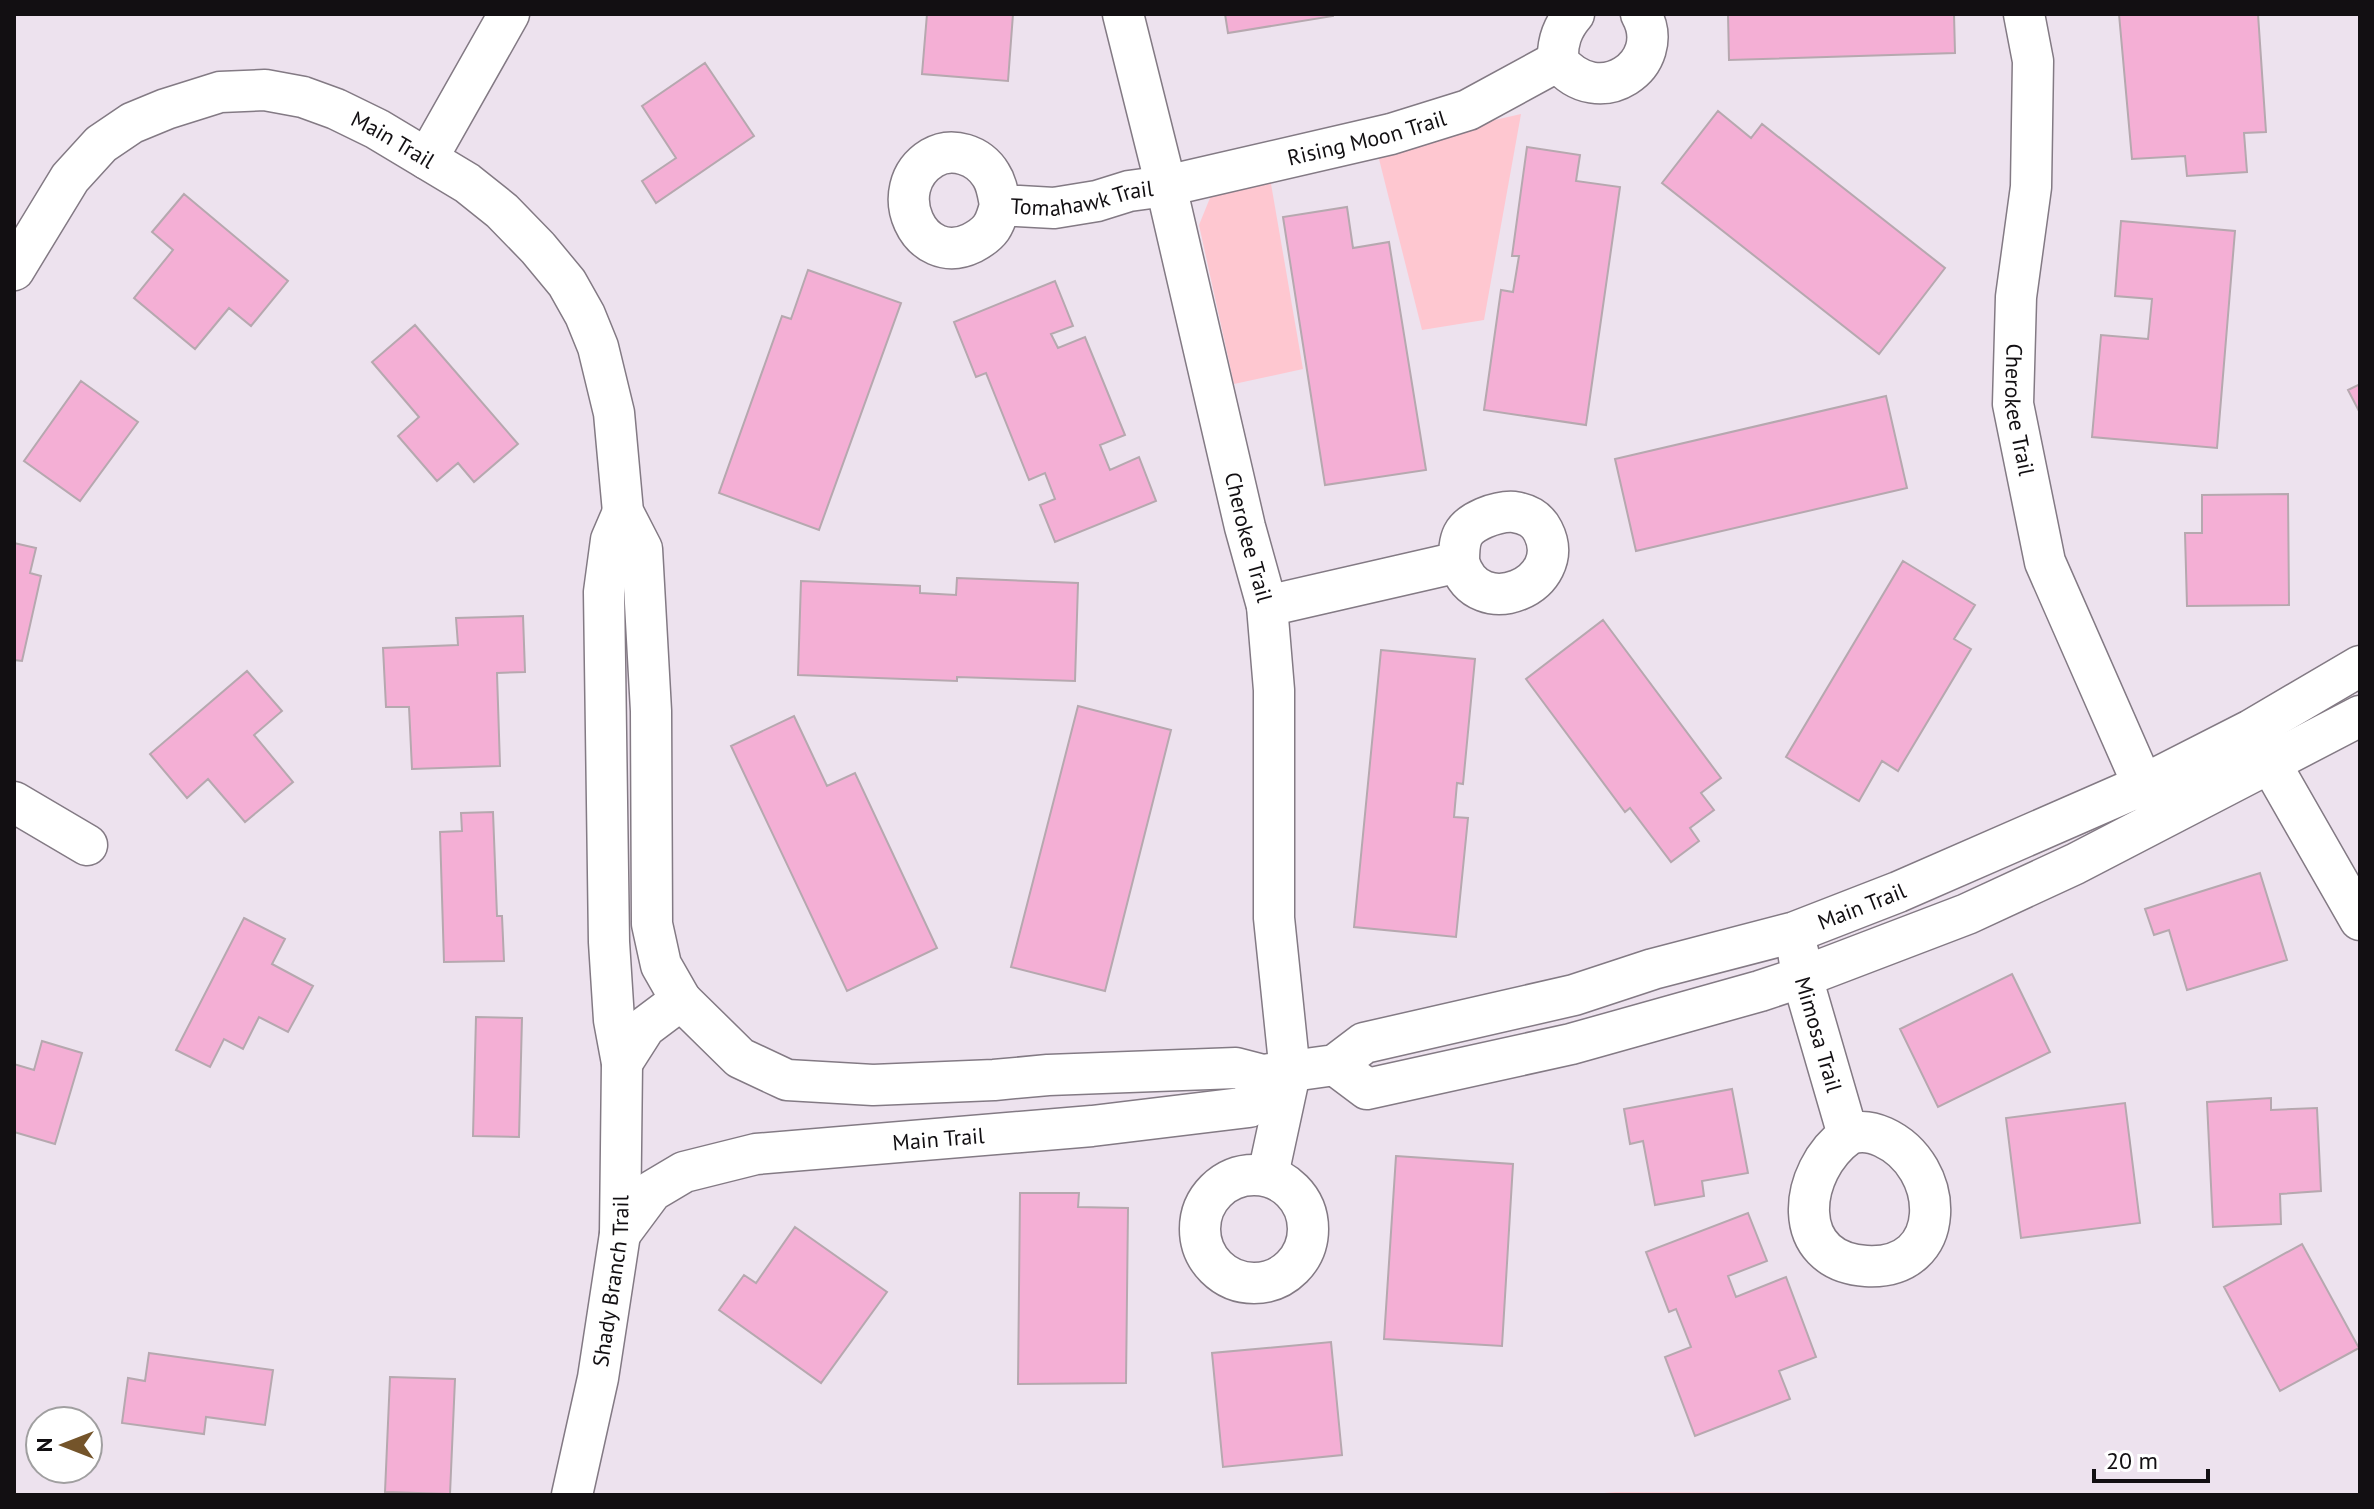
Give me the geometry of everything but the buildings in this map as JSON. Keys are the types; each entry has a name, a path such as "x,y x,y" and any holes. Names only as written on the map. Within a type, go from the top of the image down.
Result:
{"street":[{"path":"427,159 509,14"},
{"name":"Cherokee Trail","path":"1123,14 1245,527 1267,606 1274,690 1277,1074 1268,1175"},
{"path":"1574,14 1560,38 1558,61 1565,70 1585,81 1606,84 1618,81 1634,68 1646,46 1647,31 1641,14"},
{"name":"Cherokee Trail","path":"2024,14 2033,61 2031,187 2016,297 2013,404 2045,562 2143,785 2166,817"},
{"name":"Rising Moon Trail","path":"1166,186 1391,134 1468,110 1558,61"},
{"name":"Main Trail","path":"14,270 70,178 101,144 132,123 166,109 220,92 265,90 303,97 377,129 467,183 502,211 538,248 567,283 598,347 614,413 623,512 642,549 651,711 652,924 661,965 681,1000 740,1058 787,1080 873,1085 1236,1068 1277,1074 1335,1065 1364,1043 1574,995 1653,969 1795,932 1963,865 2143,785 2360,716"},
{"name":"Tomahawk Trail","path":"1000,205 1054,208 1166,186"},
{"name":"Main Trail","path":"622,1063 614,1020 609,942 604,592 611,540 623,512"},
{"path":"1267,606 1459,562"},
{"name":"Main Trail","path":"1335,1065 1367,1089 1571,1044 1760,991 1980,908 2166,817 2360,666"},
{"path":"2261,746 2360,920"},
{"path":"14,802 87,845"},
{"path":"1963,865 1980,908"},
{"name":"Mimosa Trail","path":"1795,932 1802,977 1848,1135"},
{"path":"622,1063 645,1027 681,1000"},
{"name":"Shady Branch Trail","path":"572,1495 598,1378 620,1234 622,1063"},
{"name":"Main Trail","path":"620,1234 652,1191 684,1172 756,1154 1050,1129 1249,1107 1277,1074"},
{"path":"1048,1075 1050,1129"}],"shaded area":[{"path":"1521,114 1484,320 1422,330 1377,151 1373,148"},
{"path":"1270,178 1303,369 1234,384 1199,225 1212,193"},
{"path":"1615,1492 2360,1495 1582,1495"}]}
